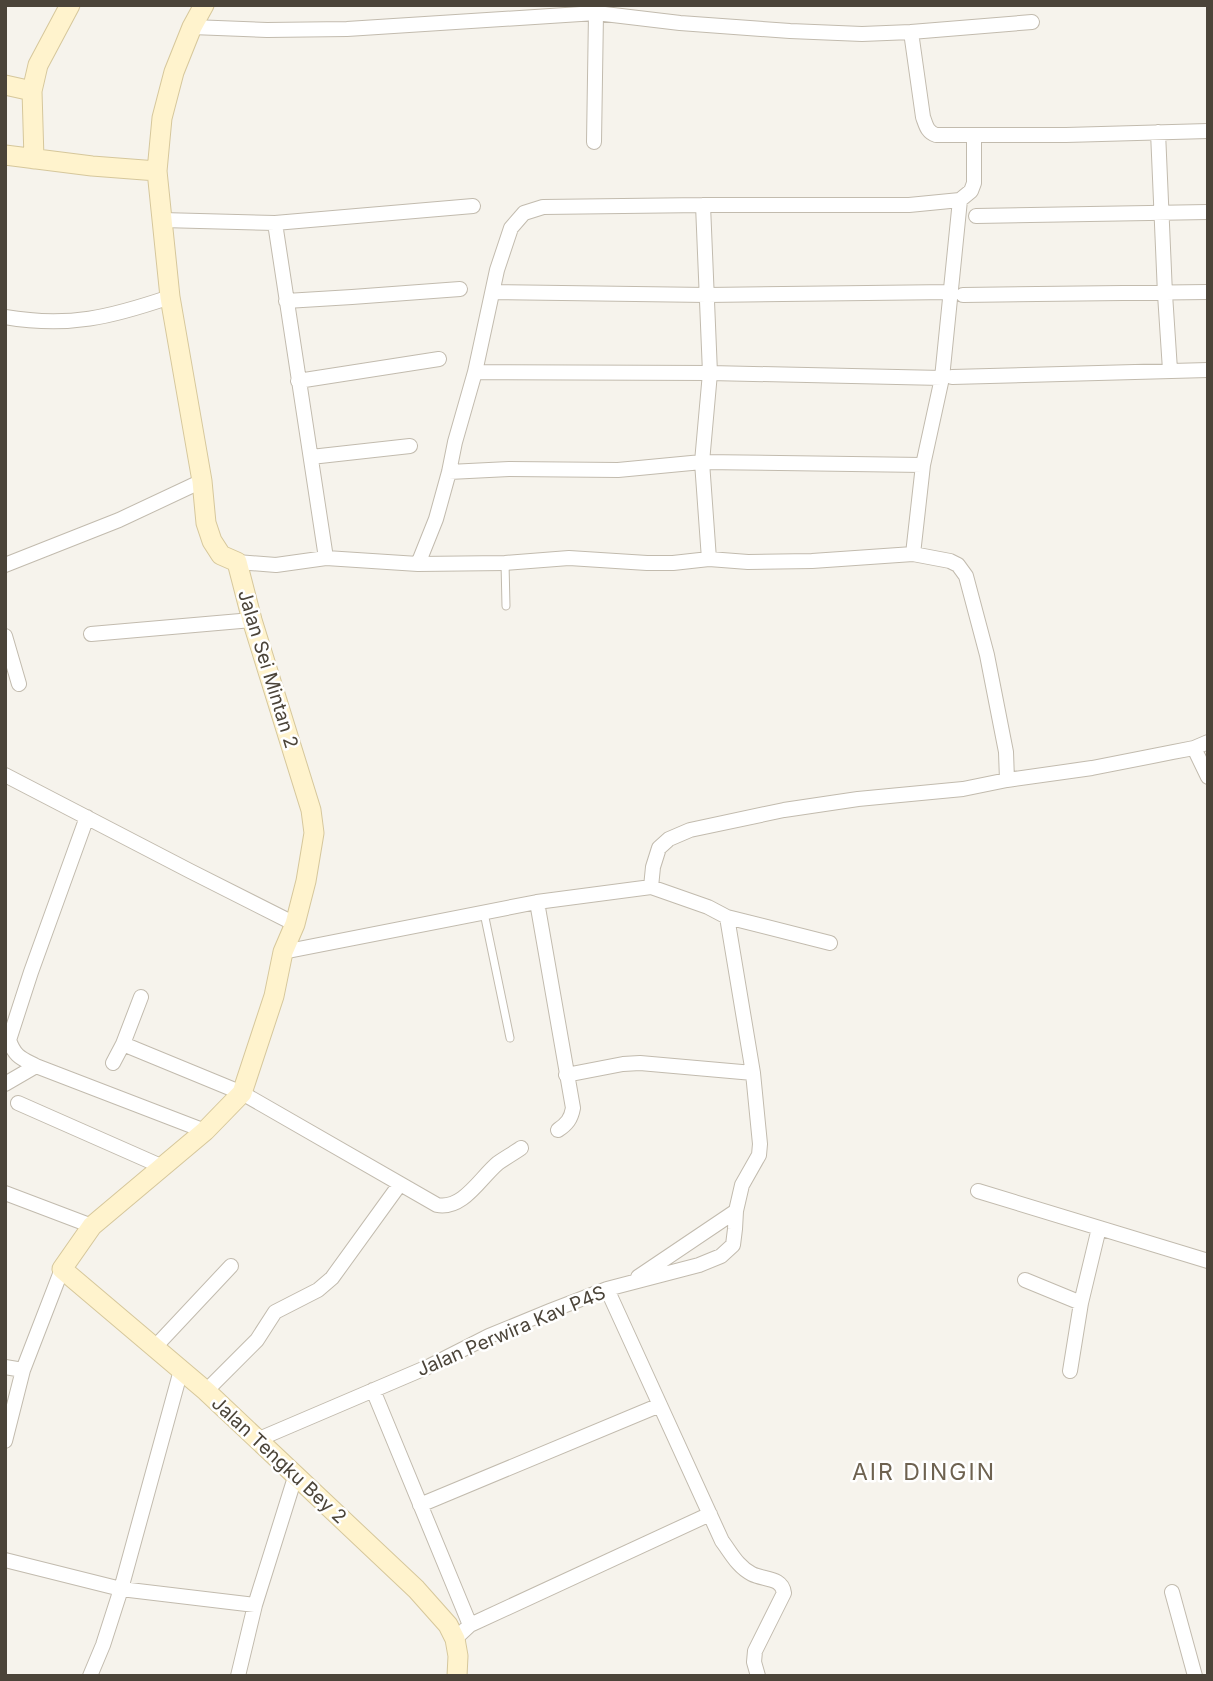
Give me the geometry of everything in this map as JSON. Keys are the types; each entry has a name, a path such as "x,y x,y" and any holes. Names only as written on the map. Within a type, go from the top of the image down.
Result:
{"street":[{"path":"34,159 32,91 38,65 70,5"},
{"name":"Jalan Sei Mintan 2","path":"62,1269 92,1226 205,1131 242,1093 274,996 284,952 295,924 314,834 311,810 252,620 237,562 221,555 212,541 206,523 202,481 170,297 157,171 162,118 174,72 204,5"},
{"path":"192,27 347,29 519,12 596,13 680,23 862,34 1032,22"},
{"path":"594,142 596,13"},
{"path":"911,32 923,117 926,128 932,134 1208,131"},
{"path":"5,85 32,91"},
{"path":"1158,132 1170,370"},
{"path":"418,564 436,519 449,472 475,372 497,270 511,228 524,213 543,207 909,205 960,200 971,191 974,183 974,135"},
{"path":"5,155 157,171"},
{"path":"913,554 923,465 947,377 957,294 960,200"},
{"path":"703,205 710,373 702,462 709,559"},
{"path":"162,220 275,223 473,206"},
{"path":"976,216 1208,212"},
{"path":"275,223 327,558"},
{"path":"286,301 460,289"},
{"path":"492,292 707,295 1208,292"},
{"path":"5,317 63,323 99,319 170,297"},
{"path":"298,381 439,359"},
{"path":"475,372 947,377 1208,370"},
{"path":"311,457 410,446"},
{"path":"449,472 618,470 702,462 923,465"},
{"path":"5,565 119,520 202,481"},
{"path":"237,562 276,565 327,558 418,564 505,563 569,558 673,563 709,559 748,562 812,561 913,554 950,561 958,565 966,576 987,655 1006,752 1007,780"},
{"path":"91,634 252,620"},
{"path":"5,636 19,684"},
{"path":"651,887 659,848 669,839 690,830 784,810 858,799 963,789 1092,768 1201,745 1208,777"},
{"path":"5,775 295,924"},
{"path":"87,817 9,1040 13,1051 36,1066 205,1131"},
{"path":"284,952 537,902 651,887 708,907 727,918 830,943"},
{"path":"537,902 573,1108 571,1118 558,1130"},
{"name":"Jalan Perwira Kav P4S","path":"258,1439 430,1366 489,1336 607,1289 699,1265 721,1256 733,1245 742,1185 759,1155 760,1144 752,1073 727,918"},
{"path":"114,1063 141,997"},
{"path":"123,1044 242,1093 437,1205 446,1207 457,1202 497,1164 521,1148"},
{"path":"566,1075 640,1063 752,1073"},
{"path":"5,1084 36,1066"},
{"path":"18,1103 163,1167"},
{"path":"206,1391 257,1340 275,1311 318,1290 332,1278 400,1184"},
{"path":"978,1191 1208,1261"},
{"path":"5,1194 92,1226"},
{"path":"629,1283 736,1211"},
{"path":"1070,1371 1081,1303 1099,1228"},
{"path":"155,1347 230,1266"},
{"path":"5,1441 23,1370 62,1269"},
{"name":"Jalan Tengku Bey 2","path":"62,1269 206,1391 296,1474 429,1602 448,1625 455,1639"},
{"path":"1025,1280 1081,1303"},
{"path":"607,1289 722,1541 736,1562 752,1574 779,1582 783,1587 784,1593 755,1651 754,1662 758,1676"},
{"path":"5,1367 23,1370"},
{"path":"90,1676 121,1589 181,1370"},
{"path":"373,1390 470,1625"},
{"path":"420,1506 660,1405"},
{"path":"238,1676 255,1605 296,1474"},
{"path":"457,1676 455,1639 470,1625 710,1514"},
{"path":"5,1560 121,1589 255,1605"},
{"path":"1172,1592 1195,1676"}],"lane":[{"path":"505,563 506,606"},
{"path":"484,913 510,1038"}],"district":[{"name":"AIR DINGIN","path":"924,1472"}]}
